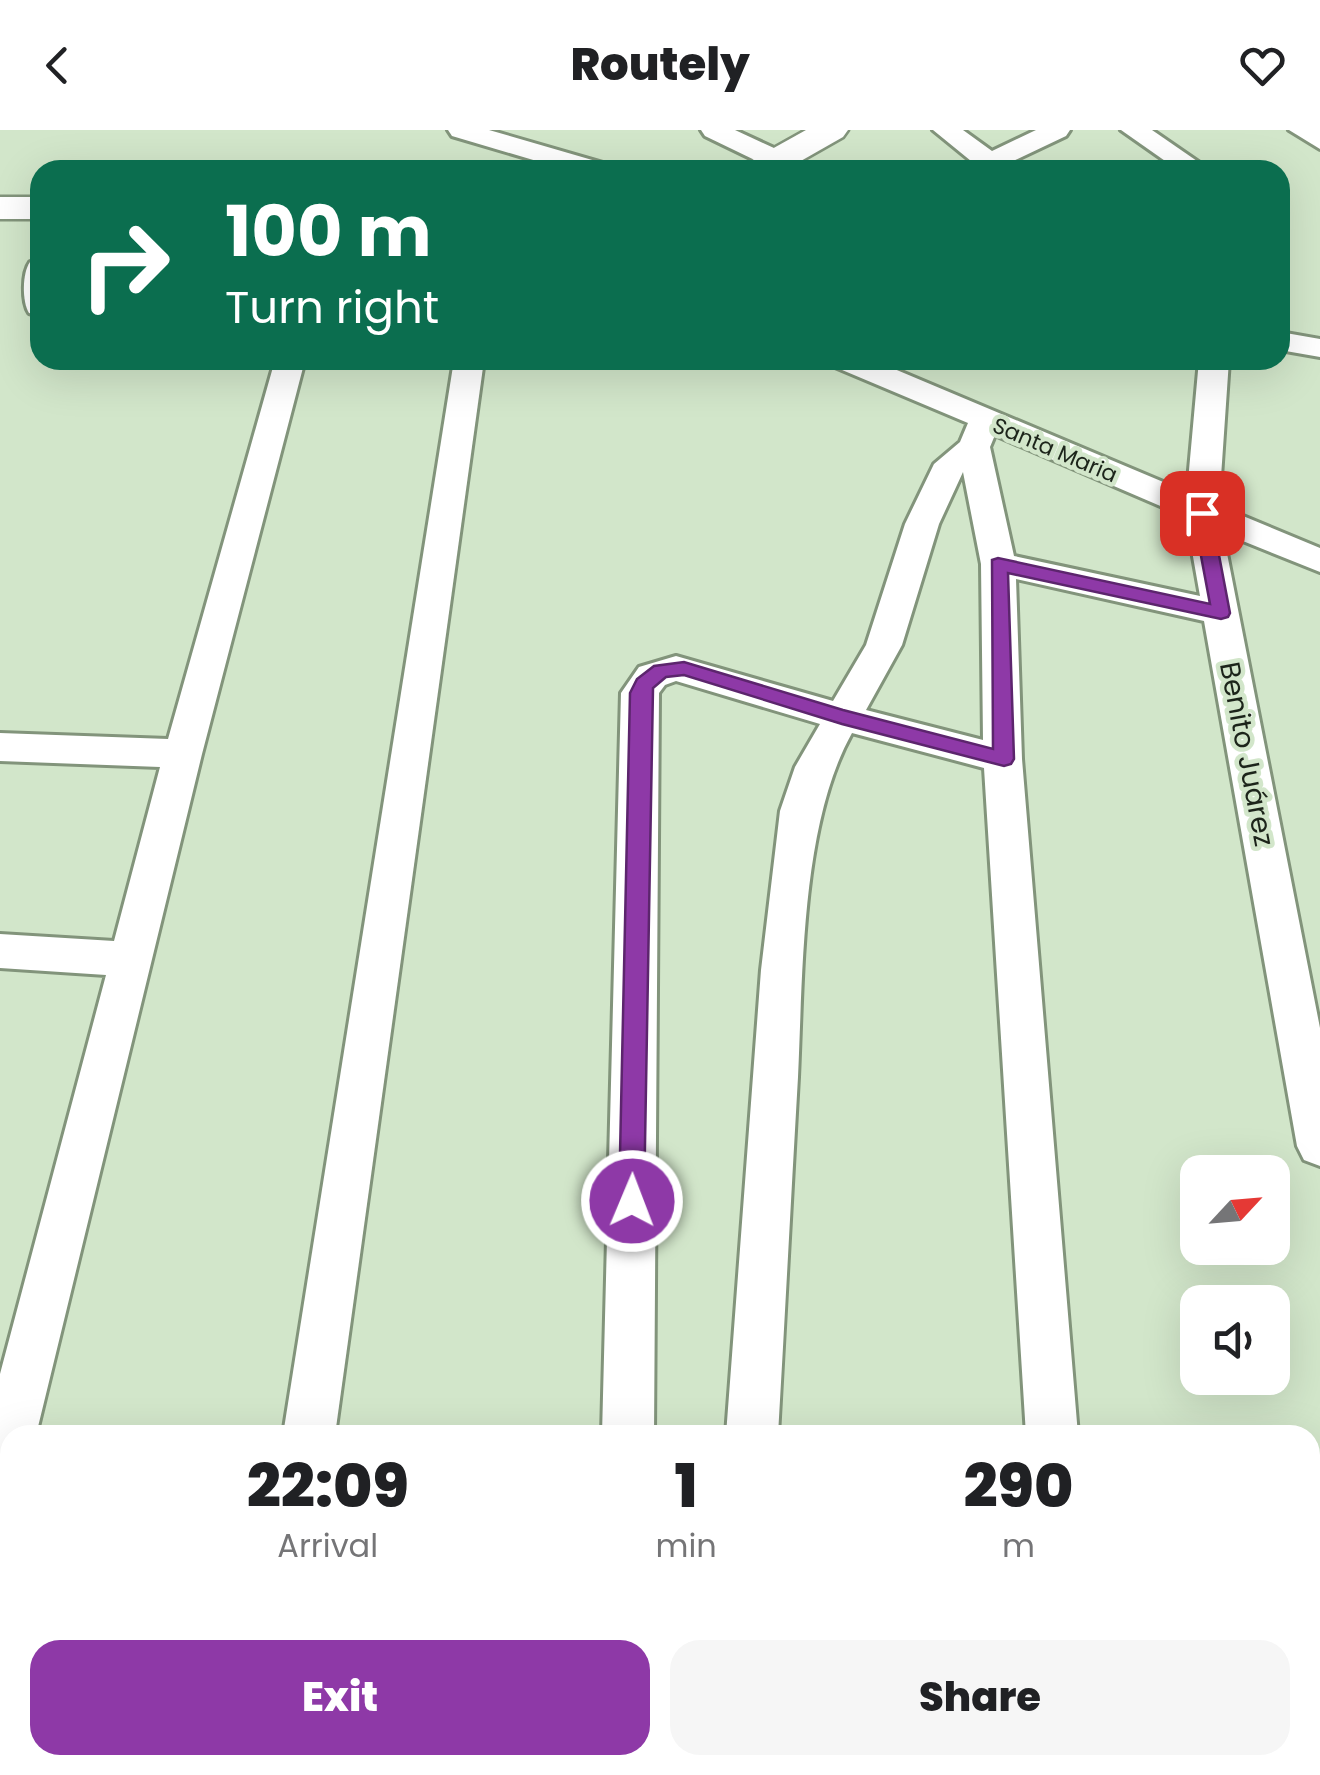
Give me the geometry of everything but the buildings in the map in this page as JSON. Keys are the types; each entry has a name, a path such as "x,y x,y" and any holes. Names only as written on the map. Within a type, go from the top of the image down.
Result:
{"main road":[{"path":"777,160 831,130"},
{"path":"0,208 30,208"}],"street":[{"path":"462,130 562,160"},
{"path":"714,130 760,160"},
{"path":"946,130 979,160"},
{"path":"1000,160 1056,130"},
{"path":"1134,130 1180,160"},
{"path":"1302,130 1320,141"},
{"path":"1290,343 1320,348"},
{"path":"13,1425 183,754 287,370"},
{"path":"310,1425 468,370"},
{"name":"Santa Maria","path":"864,370 980,434 1202,513 1320,561"},
{"name":"Benito Juárez","path":"1213,370 1202,513 1320,1146"},
{"path":"980,434 998,564 1004,759 1051,1425"},
{"path":"753,1425 782,970 800,811 814,767 884,644 922,524 950,464 980,434"},
{"path":"998,564 1221,613"},
{"path":"628,1425 640,693 651,676 684,668 842,717 1004,759"},
{"path":"0,747 183,754"},
{"path":"0,951 130,960"}],"route":[{"path":"632,1201 640,693 644,684 660,670 684,668 842,717 1004,759 998,564 1221,613 1202,513"}]}
